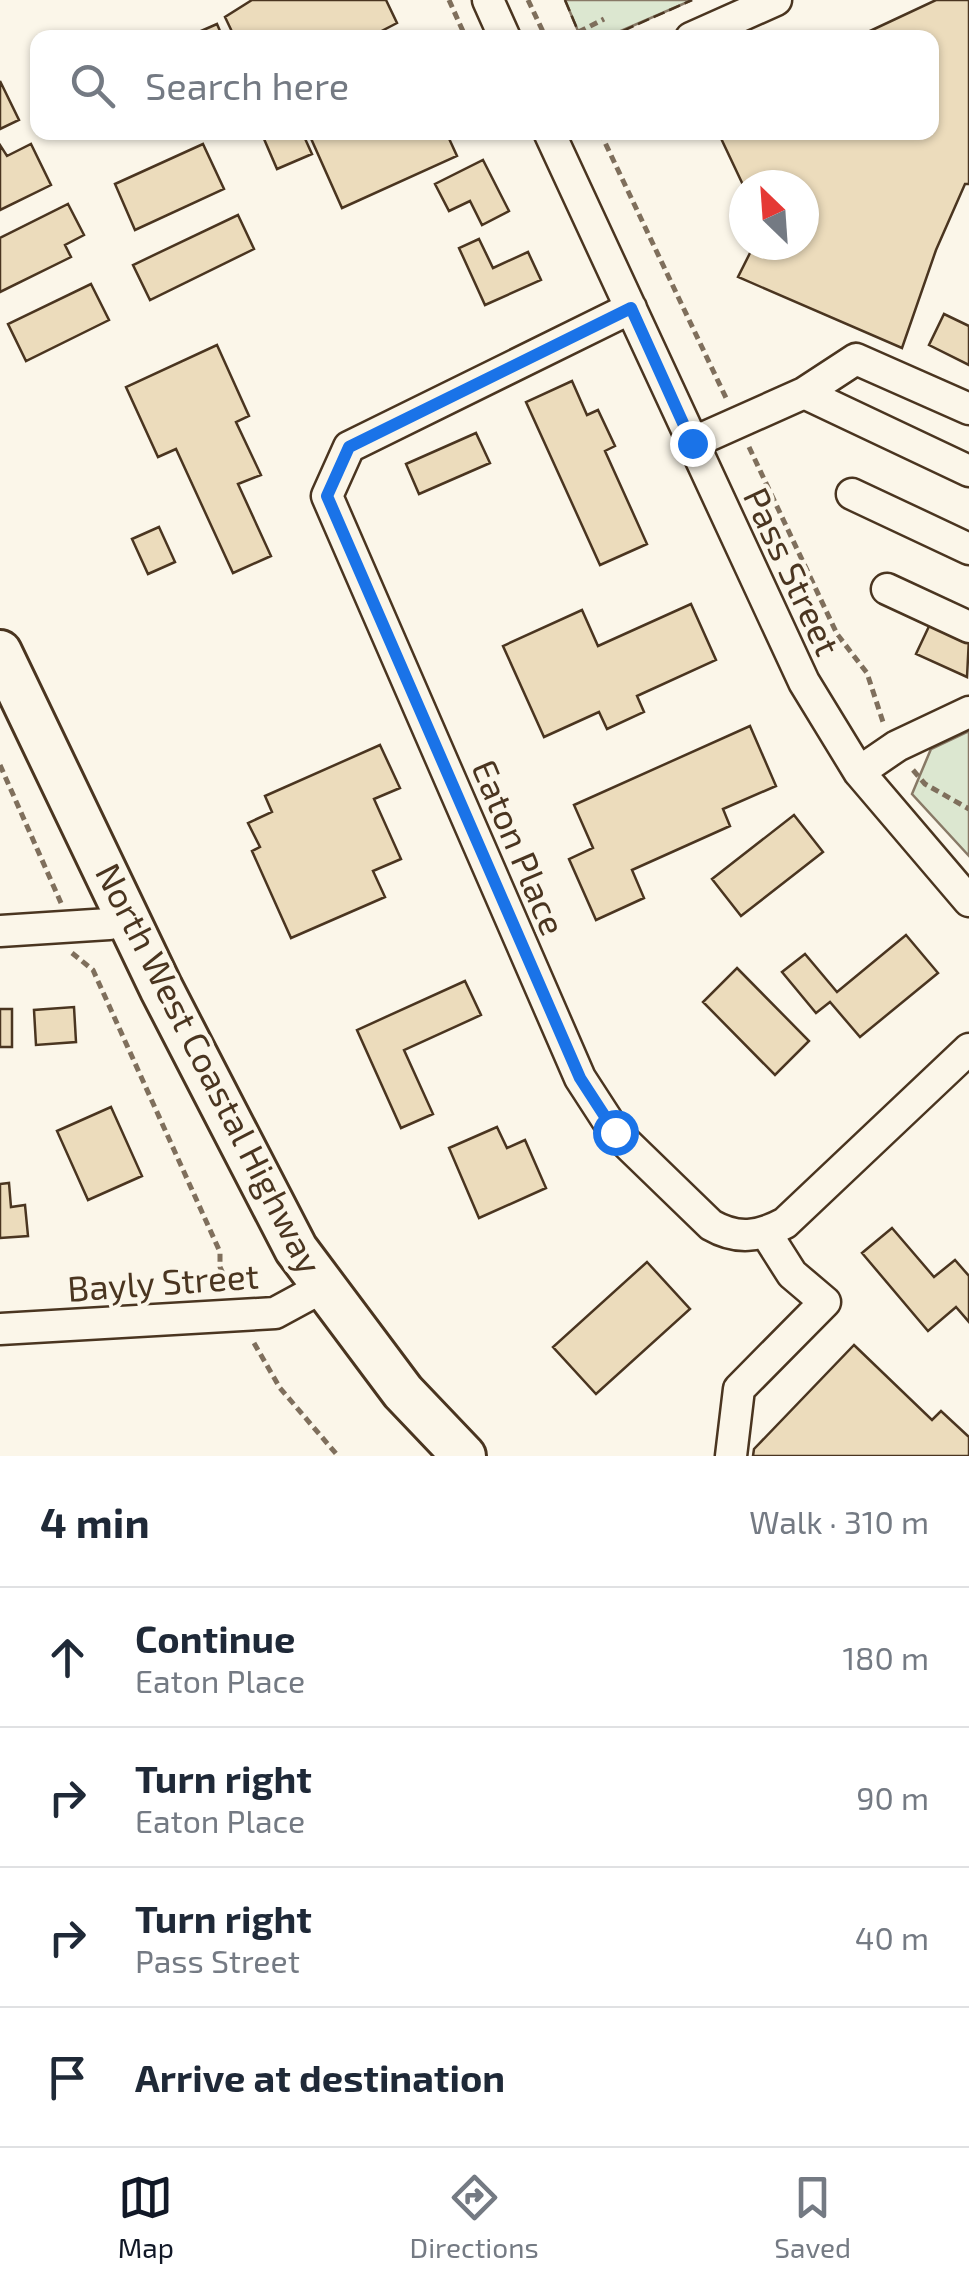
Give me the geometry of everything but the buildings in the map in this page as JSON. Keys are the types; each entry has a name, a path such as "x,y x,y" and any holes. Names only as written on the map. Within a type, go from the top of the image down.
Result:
{"highway":[{"name":"North West Coastal Highway","path":"0,652 275,1264 312,1294 464,1456"},
{"name":"North West Coastal Highway","path":"0,675 119,920"},
{"name":"North West Coastal Highway","path":"312,1294 382,1411 427,1456"}],"street":[{"path":"488,0 501,30"},
{"path":"709,30 776,0"},
{"name":"Pass Street","path":"553,140 804,682 859,772 969,901"},
{"name":"Eaton Place","path":"631,308 349,447 327,496 580,1078 615,1132 711,1225 726,1234 766,1234"},
{"path":"692,443 804,393 856,359 969,409"},
{"path":"804,393 969,471"},
{"path":"852,494 969,549"},
{"path":"888,590 969,628"},
{"path":"859,772 897,746 969,712"},
{"path":"0,931 119,920"},
{"path":"732,1456 739,1390 825,1302 792,1274 766,1234 785,1223 969,1049"},
{"name":"Bayly Street","path":"0,1329 274,1313 312,1294"}],"path":[{"path":"449,0 462,30"},
{"path":"528,0 542,30"},
{"path":"582,30 604,18"},
{"path":"604,140 726,398"},
{"path":"744,436 837,634 868,672 886,728"},
{"path":"0,765 61,903"},
{"path":"916,773 925,784 969,808"},
{"path":"70,948 92,970 220,1252 220,1267 231,1291"},
{"path":"251,1336 280,1388 338,1456"}],"green space":[{"path":"565,0 692,0 623,30 578,30"},
{"path":"969,731 969,856 912,794 931,749"}],"fence":[{"path":"565,0 578,30"},
{"path":"625,30 692,0"}],"route":[{"path":"615,1132 580,1078 327,496 349,447 631,308 692,443"}]}
